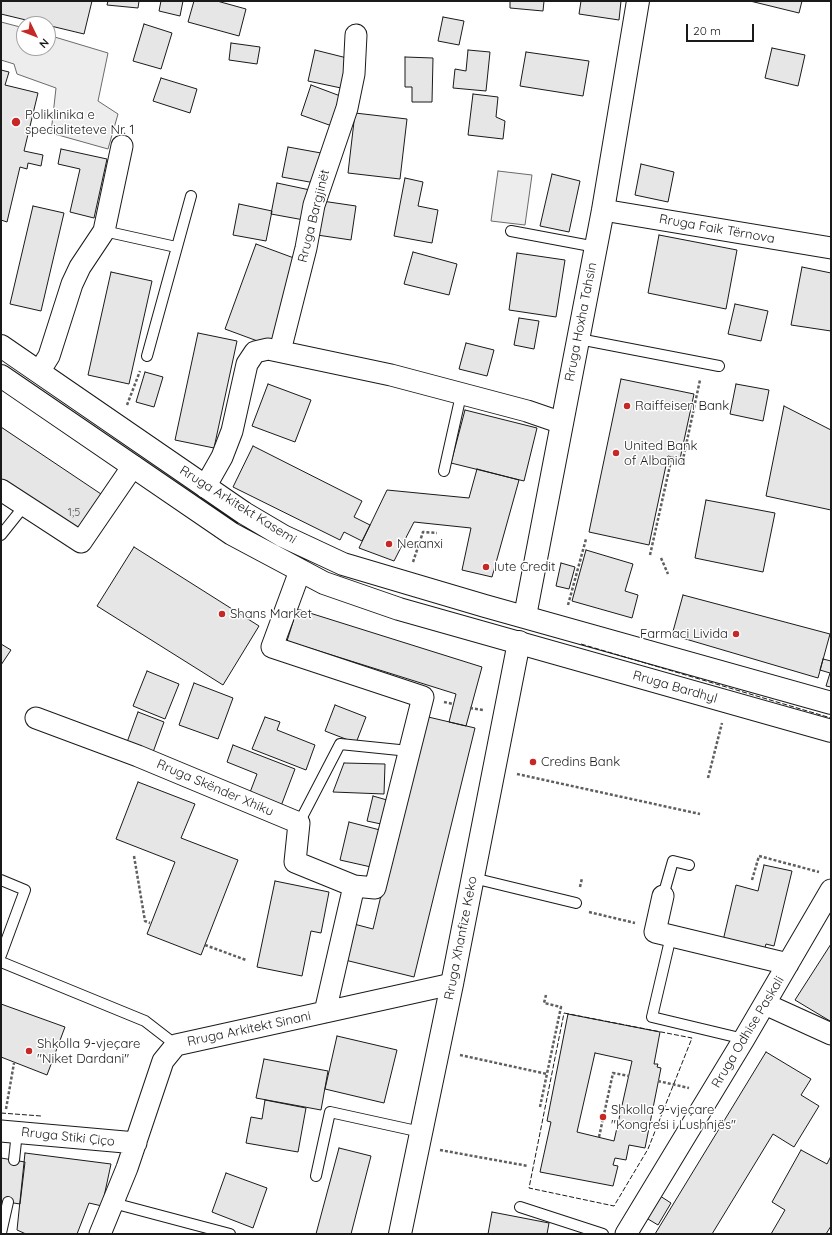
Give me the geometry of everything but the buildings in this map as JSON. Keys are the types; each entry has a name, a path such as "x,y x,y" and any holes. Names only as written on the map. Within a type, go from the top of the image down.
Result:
{"main road":[{"name":"Rruga Hoxha Tahsin","path":"519,642 603,210 638,1"},
{"name":"Rruga Arkitekt Kasemi","path":"1,346 205,486 276,532 343,564 525,616"},
{"name":"Rruga Arkitekt Kasemi","path":"1,376 232,534 300,571 324,583 369,600 519,642"},
{"path":"525,616 831,703"},
{"name":"Rruga Bardhyl","path":"519,642 831,731"},
{"name":"Rruga Xhanfize Keko","path":"400,1234 452,984 519,642"}],"street":[{"name":"Rruga Bargjinët","path":"280,351 306,248 314,205 347,108 354,74 356,35"},
{"path":"39,372 49,356 72,284 80,267 104,231 122,146"},
{"name":"Rruga Faik Tërnova","path":"603,210 831,248"},
{"path":"205,486 222,457 232,431 247,364 255,352 268,349 391,375 527,411 562,423"},
{"path":"1,490 81,542 133,466"},
{"path":"299,823 295,862 354,886 376,888 422,697 272,647 300,571"},
{"name":"Rruga Skënder Xhiku","path":"36,718 138,756 299,823"},
{"name":"Rruga Odhise Paskali","path":"626,1234 788,964 827,882"},
{"path":"326,1012 354,886"},
{"path":"663,896 664,932 788,964"},
{"name":"Rruga Arkitekt Sinani","path":"100,1234 136,1143 163,1061 176,1045 452,984"},
{"path":"765,1004 831,1034"},
{"name":"Rruga Stiki Çiço","path":"7,1131 136,1143"}],"lane":[{"path":"147,356 191,196"},
{"path":"104,231 176,247"},
{"path":"511,231 596,247"},
{"path":"579,339 719,366"},
{"path":"444,471 462,395"},
{"path":"1,535 26,505"},
{"path":"299,823 340,744 409,751"},
{"path":"663,896 673,861 689,865"},
{"path":"473,878 576,903"},
{"path":"1,880 25,890 1,955"},
{"path":"664,932 652,1018 744,1039"},
{"path":"1,962 145,1021 176,1045"},
{"path":"316,1176 330,1112 420,1139"},
{"path":"7,1131 14,1160"},
{"path":"1,1233 8,1202"},
{"path":"113,1203 230,1234"},
{"path":"520,1207 603,1234"}],"path":[{"path":"126,407 147,356"},
{"path":"650,555 671,461 682,464 704,364"},
{"path":"406,583 422,532 437,533"},
{"path":"567,610 586,539"},
{"path":"661,558 668,574"},
{"path":"708,778 723,719"},
{"path":"494,769 700,814"},
{"path":"134,856 145,921 150,923"},
{"path":"752,880 759,856 827,882"},
{"path":"576,903 575,909 664,932"},
{"path":"204,945 246,960"},
{"path":"540,1106 561,1007 544,1003 546,995"},
{"path":"438,1050 547,1074"},
{"path":"7,1131 5,1113 14,1063"},
{"path":"599,1137 613,1073 629,1076"},
{"path":"658,1081 675,1084"},
{"path":"420,1139 528,1166"}],"shaded area":[{"path":"1,22 16,26 16,56 56,56 56,37 108,53 98,101 118,114 108,149 51,133 56,88 17,74 14,64 1,60"},
{"path":"498,171 532,175 525,225 491,221"}],"fence":[{"path":"581,644 831,718"},
{"path":"564,1013 692,1038 648,1149 614,1206 529,1188 564,1013"},
{"path":"1,1113 41,1116"}],"place":[{"name":"Poliklinika e specialiteteve Nr. 1","path":"16,122"},
{"name":"Raiffeisen Bank","path":"627,406"},
{"name":"United Bank of Albania","path":"616,453"},
{"name":"Neranxi","path":"389,544"},
{"name":"Iute Credit","path":"486,567"},
{"name":"Shans Market","path":"222,614"},
{"name":"Farmaci Livida","path":"736,634"},
{"name":"Credins Bank","path":"533,762"},
{"name":"Shkolla 9-vjeçare \"Niket Dardani\"","path":"29,1051"},
{"name":"Shkolla 9-vjeçare \"Kongresi i Lushnjës\"","path":"603,1117"}]}
